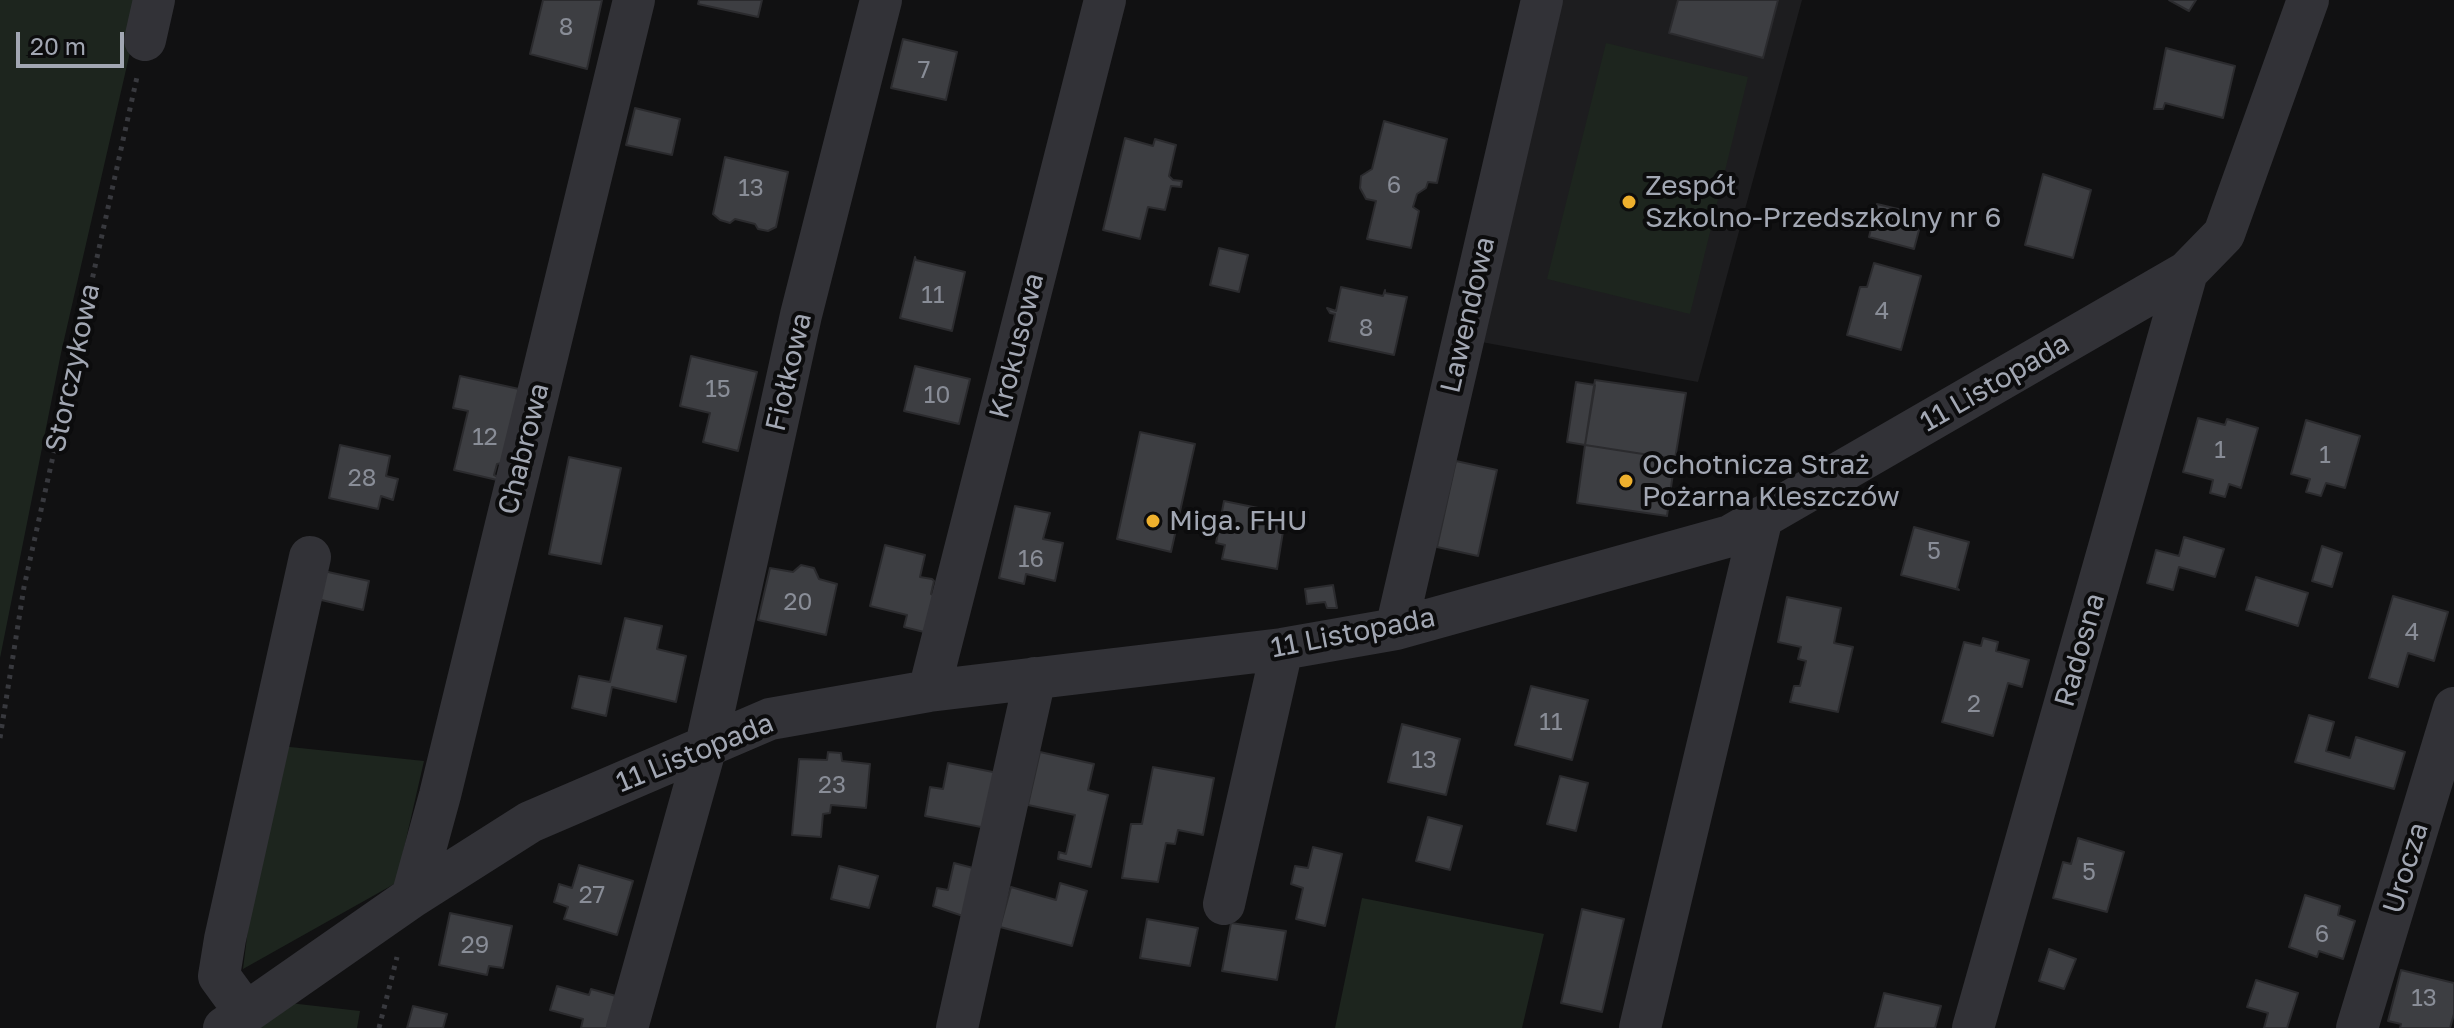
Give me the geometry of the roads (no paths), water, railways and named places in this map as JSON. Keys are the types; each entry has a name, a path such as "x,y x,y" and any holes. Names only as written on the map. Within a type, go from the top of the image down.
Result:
{"street":[{"path":"145,40 154,0"},
{"name":"Chabrowa","path":"412,897 634,0"},
{"name":"Fiołkowa","path":"627,1028 706,746 801,315 881,0"},
{"name":"Krokusowa","path":"929,691 1105,0"},
{"name":"Lawendowa","path":"1396,629 1542,0"},
{"name":"11 Listopada","path":"235,1020 412,897 530,822 770,719 929,691 1282,649 1396,629 1730,536 2187,272 2224,234 2308,0"},
{"name":"Radosna","path":"1973,1028 2187,272"},
{"path":"1640,1028 1762,517"},
{"path":"235,1020 219,976 310,557"},
{"path":"1224,904 1282,649"},
{"path":"957,1028 1035,678"},
{"name":"Urocza","path":"2357,1028 2454,708"}],"place":[{"name":"Zespół Szkolno-Przedszkolny nr 6","path":"1629,202"},
{"name":"Ochotnicza Straż Pożarna Kleszczów","path":"1626,481"},
{"name":"Miga. FHU","path":"1153,521"}]}
